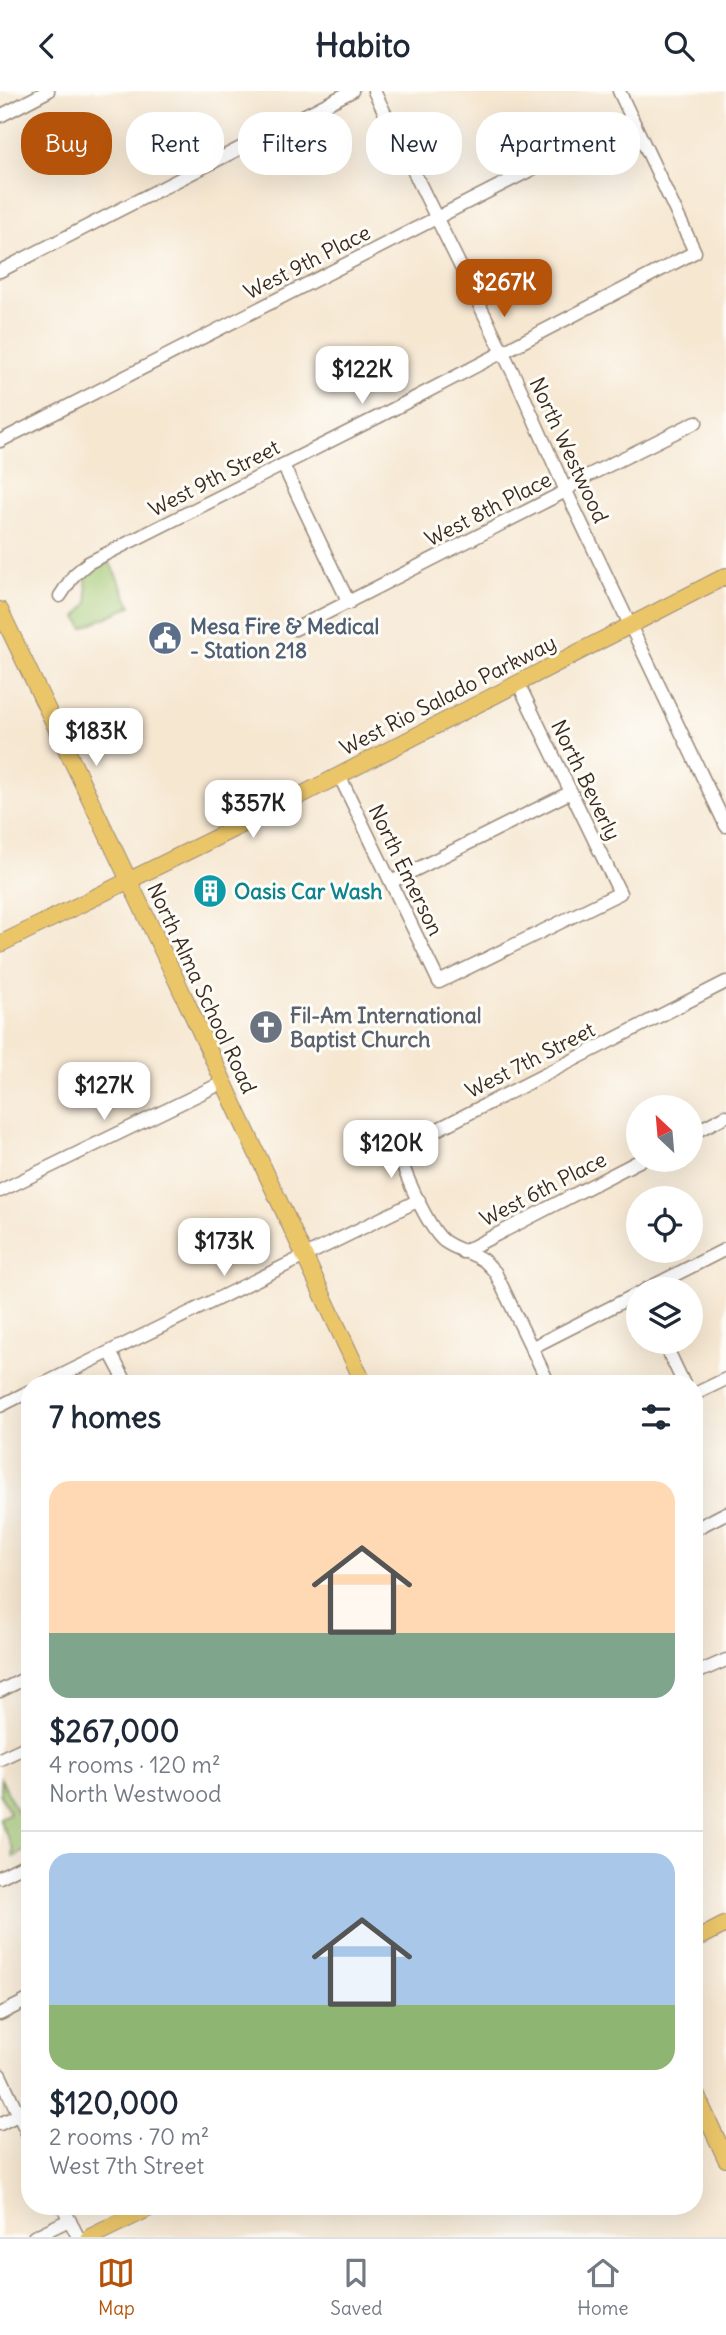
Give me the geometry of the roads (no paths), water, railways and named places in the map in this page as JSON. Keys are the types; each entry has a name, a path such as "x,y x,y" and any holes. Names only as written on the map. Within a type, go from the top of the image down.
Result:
{"main road":[{"name":"West Rio Salado Parkway","path":"0,944 339,775 726,576"},
{"name":"North Alma School Road","path":"2,620 129,881 360,1375"},
{"path":"703,1936 726,1924"},
{"path":"703,2109 726,2159"},
{"path":"90,2237 135,2215"}],"street":[{"path":"0,116 48,91"},
{"path":"0,271 352,91"},
{"name":"North Westwood","path":"374,91 503,351 566,491 726,826"},
{"path":"619,91 629,112"},
{"name":"West 9th Street","path":"60,596 74,575 88,563 695,252 640,135"},
{"name":"West 9th Place","path":"0,441 519,175"},
{"name":"West 8th Place","path":"295,629 566,491 577,481 696,422"},
{"path":"283,465 349,603"},
{"name":"North Beverly","path":"439,982 620,893 518,683"},
{"name":"North Emerson","path":"339,775 439,982"},
{"path":"391,882 571,792"},
{"name":"West 7th Street","path":"419,1200 400,1161 399,1149 726,982"},
{"path":"0,1191 223,1082"},
{"path":"704,1127 726,1116"},
{"name":"West 6th Place","path":"463,1252 626,1168"},
{"path":"63,1375 419,1200 442,1240 484,1260 495,1272 544,1375"},
{"path":"671,1277 726,1249"},
{"path":"531,1348 626,1300"},
{"path":"110,1352 122,1375"},
{"path":"670,1354 680,1375"},
{"path":"703,1390 726,1379"},
{"path":"0,1406 21,1396"},
{"path":"703,1525 726,1514"},
{"path":"703,1670 726,1660"},
{"path":"0,1691 21,1680"},
{"path":"0,1759 21,1749"},
{"path":"0,1877 21,1866"},
{"path":"0,2014 21,2004"},
{"path":"0,2075 21,2121"},
{"path":"0,2124 18,2115"},
{"path":"67,2215 78,2237"},
{"path":"34,2237 69,2220"}],"place":[{"name":"Mesa Fire & Medical - Station 218","path":"165,638"},
{"name":"Oasis Car Wash","path":"210,891"},
{"name":"Fil-Am International Baptist Church","path":"266,1027"}]}
